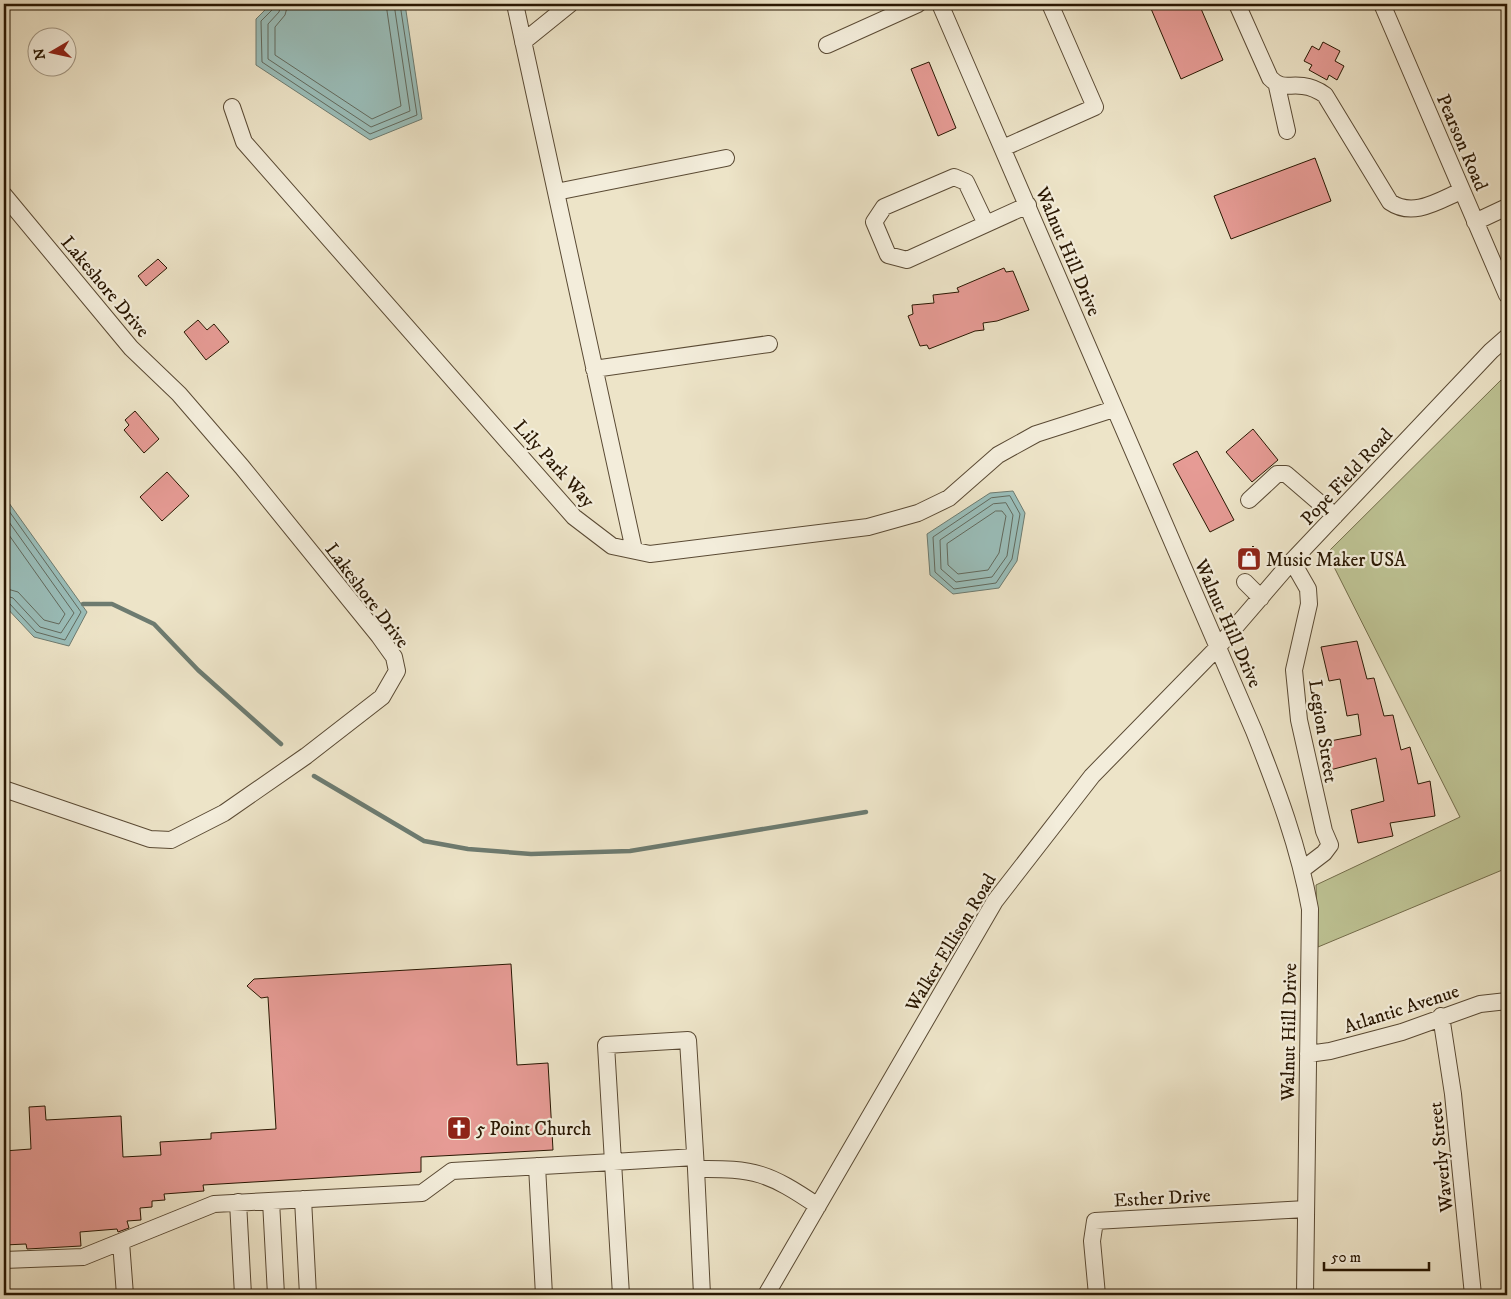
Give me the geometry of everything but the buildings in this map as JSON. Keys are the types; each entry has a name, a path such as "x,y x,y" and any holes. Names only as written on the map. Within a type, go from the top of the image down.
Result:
{"street":[{"path":"515,4 634,550"},
{"path":"523,42 570,4"},
{"path":"827,44 918,4"},
{"name":"Walnut Hill Drive","path":"940,4 1258,739 1295,840 1303,869 1310,909 1305,1295"},
{"path":"1003,148 1096,107 1050,4"},
{"path":"1237,4 1270,78 1277,86 1287,131"},
{"name":"Pearson Road","path":"1382,4 1507,295"},
{"path":"1277,86 1315,88 1325,95 1390,202 1399,208 1412,210 1462,192"},
{"name":"Lily Park Way","path":"232,107 244,142 574,517 612,546 650,554 868,526 918,513 949,498 998,455 1036,434 1114,409"},
{"path":"556,192 726,158"},
{"path":"986,224 966,182 954,177 884,208 874,222 888,255 907,260 1028,205"},
{"name":"Lakeshore Drive","path":"4,195 131,348 179,394 242,466 379,636 394,657 397,671 382,697 306,756 224,813 171,840 150,839 4,789"},
{"path":"1475,222 1507,207"},
{"name":"Pope Field Road","path":"1218,647 1292,561 1507,337"},
{"path":"594,370 769,344"},
{"path":"1249,500 1277,474 1286,474 1335,516"},
{"name":"Legion Street","path":"1292,561 1308,588 1309,604 1294,670 1299,720 1319,812 1330,845 1324,853 1303,869"},
{"path":"1245,582 1262,598"},
{"name":"Walker Ellison Road","path":"766,1295 995,900 1092,776 1218,647"},
{"name":"Atlantic Avenue","path":"1308,1054 1330,1051 1402,1032 1441,1016 1480,1004 1507,1002"},
{"name":"Waverly Street","path":"1441,1016 1453,1094 1473,1295"},
{"path":"621,1295 606,1045 688,1040 702,1295"},
{"path":"4,1260 83,1257 214,1204 422,1193 452,1171 613,1162 695,1163 760,1172 782,1181 818,1206"},
{"path":"537,1166 544,1295"},
{"path":"303,1199 308,1295"},
{"path":"271,1201 276,1295"},
{"path":"238,1202 243,1295"},
{"name":"Esther Drive","path":"1097,1295 1092,1241 1095,1221 1306,1209"},
{"path":"122,1242 125,1295"}],"green space":[{"path":"1507,374 1507,868 1318,947 1316,885 1460,817 1327,553"}],"water":[{"path":"271,4 405,4 422,119 370,140 256,65 256,19"},
{"path":"1013,491 1025,513 1017,561 999,588 953,594 930,575 927,534 990,493"},
{"path":"4,496 87,612 69,646 34,637 4,605"}],"waterway":[{"path":"83,604 112,604 154,624 198,670 281,744"},
{"path":"314,776 424,841 468,849 531,854 630,851 866,812"}],"place":[{"name":"Music Maker USA","path":"1249,559"},
{"name":"5 Point Church","path":"459,1128"}]}
